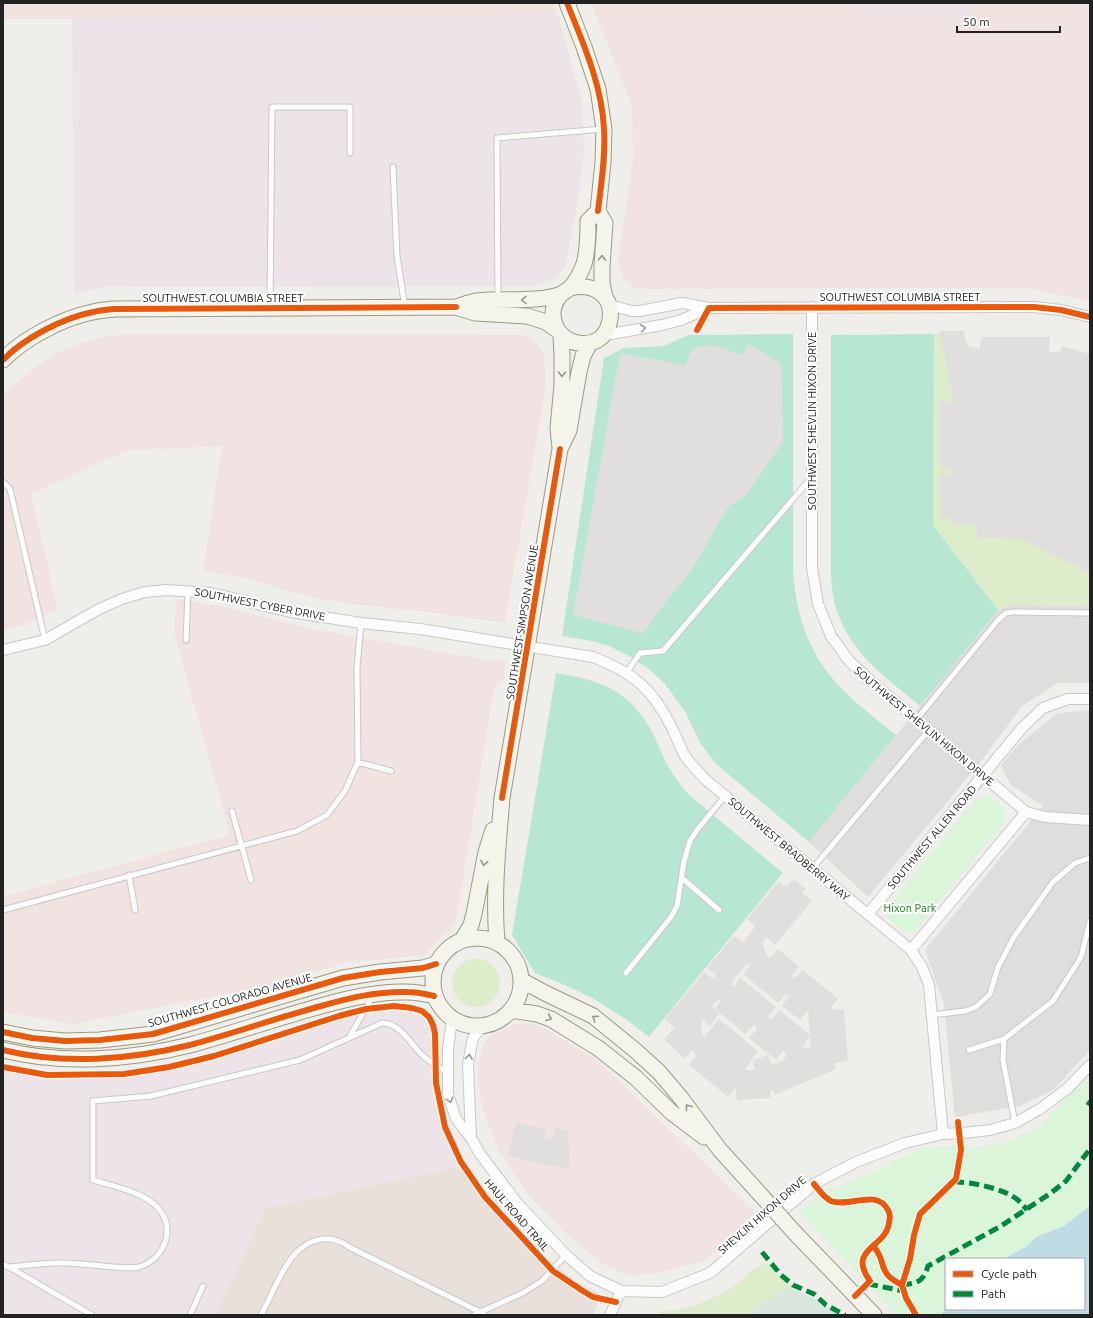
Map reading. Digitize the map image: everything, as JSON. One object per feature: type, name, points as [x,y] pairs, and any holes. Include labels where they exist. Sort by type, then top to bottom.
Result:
[{"type":"street","points":[[567,3],[598,89],[604,129],[603,162],[598,211],[605,222],[602,283],[611,315],[609,326],[605,335],[590,343],[579,344],[570,342],[559,332],[553,320],[553,310],[556,301],[578,277],[584,264],[587,251],[588,221],[598,211]]},
{"type":"street","points":[[566,291],[579,286],[589,287],[598,290],[607,301]]},
{"type":"street","name":"SOUTHWEST COLUMBIA STREET","points":[[456,308],[476,301],[536,299],[550,297],[566,291]]},
{"type":"street","name":"SOUTHWEST COLUMBIA STREET","points":[[607,301],[632,311],[640,311],[682,303],[709,308],[1034,307],[1060,310],[1090,317]]},
{"type":"street","name":"SOUTHWEST COLUMBIA STREET","points":[[3,360],[22,344],[53,326],[93,312],[114,309],[456,308],[475,313],[527,316],[546,322],[559,332]]},
{"type":"street","name":"SOUTHWEST COLUMBIA STREET","points":[[605,335],[662,325],[681,320],[709,308]]},
{"type":"street","name":"SOUTHWEST SHEVLIN HIXON DRIVE","points":[[812,308],[812,568],[818,604],[831,636],[850,662],[928,731],[1026,812],[1045,817],[1090,820]]},
{"type":"street","name":"SOUTHWEST SIMPSON AVENUE","points":[[497,942],[494,916],[497,853],[502,798],[560,449],[558,428],[562,385],[562,356],[559,332]]},
{"type":"street","name":"SOUTHWEST SIMPSON AVENUE","points":[[560,449],[569,430],[579,372],[583,356],[590,343]]},
{"type":"street","name":"SOUTHWEST CYBER DRIVE","points":[[3,650],[45,640],[99,609],[122,599],[145,592],[167,590],[211,592],[291,612],[361,623],[420,629],[528,647]]},
{"type":"street","name":"SOUTHWEST BRADBERRY WAY","points":[[528,647],[592,657],[613,665],[636,679],[659,703],[686,757],[706,780],[911,950],[922,967],[929,985],[943,1134]]},
{"type":"street","name":"SOUTHWEST ALLEN ROAD","points":[[868,914],[1022,728],[1043,708],[1068,699],[1090,699]]},
{"type":"street","name":"SOUTHWEST SIMPSON AVENUE","points":[[462,940],[471,925],[486,852],[502,798]]},
{"type":"street","points":[[911,950],[1026,812]]},
{"type":"street","points":[[480,938],[497,942],[509,952],[518,964],[521,980],[519,996],[511,1010],[503,1018],[493,1024],[482,1026],[467,1026],[452,1020],[442,1009],[434,996],[432,980],[436,964],[447,949],[462,940],[480,938]]},
{"type":"street","name":"SOUTHWEST COLORADO AVENUE","points":[[3,1032],[32,1038],[65,1041],[100,1040],[153,1034],[343,978],[380,972],[422,968],[436,964]]},
{"type":"street","points":[[521,980],[593,1016],[659,1072],[681,1098],[720,1150],[795,1233],[874,1315]]},
{"type":"street","points":[[3,1050],[75,1059],[135,1056],[189,1045],[339,1001],[375,994],[408,992],[434,996]]},
{"type":"street","points":[[511,1010],[537,1014],[551,1019],[598,1048],[636,1078],[671,1112],[720,1150]]},
{"type":"street","points":[[452,1020],[448,1048],[447,1072],[448,1094],[456,1119],[471,1138],[480,1154],[518,1204],[566,1255],[590,1276],[621,1291],[610,1315]]},
{"type":"street","points":[[471,1138],[468,1064],[473,1038],[482,1026]]},
{"type":"street","points":[[943,1134],[990,1130],[1015,1123],[1040,1109],[1068,1088],[1090,1065]]},
{"type":"street","name":"SHEVLIN HIXON DRIVE","points":[[621,1291],[662,1292],[710,1273],[814,1184],[856,1162],[898,1145],[943,1134]]},
{"type":"lane","points":[[270,308],[272,107],[350,107],[350,153]]},
{"type":"lane","points":[[498,300],[497,138],[604,129]]},
{"type":"lane","points":[[393,167],[397,256],[405,308]]},
{"type":"lane","points":[[626,672],[640,653],[663,651],[812,478]]},
{"type":"lane","points":[[3,482],[10,489],[45,640]]},
{"type":"lane","points":[[186,640],[188,590]]},
{"type":"lane","points":[[916,720],[998,620],[1006,613],[1090,612]]},
{"type":"lane","points":[[3,910],[129,875],[298,831],[327,814],[345,791],[358,762],[357,668],[361,623]]},
{"type":"lane","points":[[813,868],[928,731]]},
{"type":"lane","points":[[358,762],[391,771]]},
{"type":"lane","points":[[626,973],[672,917],[677,906],[690,841],[697,830],[725,796]]},
{"type":"lane","points":[[232,811],[251,880]]},
{"type":"lane","points":[[932,1015],[965,1011],[976,1007],[990,994],[998,967],[1014,937],[1052,882],[1075,863],[1090,858]]},
{"type":"lane","points":[[129,875],[135,910]]},
{"type":"lane","points":[[682,878],[719,910]]},
{"type":"lane","points":[[970,1050],[1004,1039],[1053,1002],[1081,957],[1090,922]]},
{"type":"lane","points":[[350,1037],[375,994]]},
{"type":"lane","points":[[5,1265],[62,1263],[126,1268],[138,1267],[149,1263],[158,1255],[164,1245],[167,1234],[166,1222],[161,1211],[154,1203],[143,1197],[93,1180],[93,1101],[151,1096],[300,1060],[382,1022],[393,1024],[421,1054],[435,1066],[447,1072]]},
{"type":"lane","points":[[1004,1039],[1003,1060],[1015,1123]]},
{"type":"lane","points":[[261,1315],[284,1270],[294,1255],[313,1240],[329,1238],[341,1241],[349,1247],[485,1315]]},
{"type":"lane","points":[[474,1315],[523,1293],[542,1281],[566,1255]]},
{"type":"lane","points":[[5,1265],[92,1315]]},
{"type":"lane","points":[[190,1315],[203,1286]]},
{"type":"shaded area","points":[[3,3],[553,3],[558,15],[3,19]]},
{"type":"shaded area","points":[[591,3],[861,3],[862,16],[969,17],[970,3],[1090,3],[1090,302],[1029,288],[634,288],[624,279],[618,262],[633,159],[632,106]]},
{"type":"shaded area","points":[[862,3],[970,3],[970,17],[861,16]]},
{"type":"shaded area","points":[[558,15],[582,102],[584,151],[580,187],[566,266],[559,276],[538,286],[103,287],[74,294],[72,19]]},
{"type":"shaded area","points":[[939,331],[964,331],[965,340],[970,347],[980,349],[981,337],[1050,337],[1049,352],[1059,353],[1062,346],[1090,354],[1090,573],[1021,539],[977,538],[976,524],[953,525],[953,519],[941,519],[939,473],[953,474],[953,469],[940,468],[939,401],[951,402],[953,399]]},
{"type":"shaded area","points":[[123,334],[522,335],[530,337],[541,349],[544,358],[546,384],[505,623],[430,612],[350,604],[305,596],[241,577],[203,571],[222,446],[128,450],[31,494],[58,610],[13,629],[3,630],[3,397],[11,387],[51,355],[93,339]]},
{"type":"shaded area","points":[[748,344],[781,363],[783,442],[747,494],[728,507],[690,573],[671,595],[643,633],[573,615],[620,353],[685,365],[690,353],[698,347],[713,345],[742,355]]},
{"type":"shaded area","points":[[177,599],[225,607],[307,628],[492,661],[501,659],[504,662],[503,679],[494,690],[456,921],[450,931],[439,939],[425,955],[346,963],[271,985],[73,1024],[3,1012],[3,896],[230,835],[174,632]]},
{"type":"shaded area","points":[[1008,605],[1090,606],[1090,683],[1057,683],[1022,706],[982,760],[868,897],[809,842],[998,610]]},
{"type":"shaded area","points":[[1090,710],[1090,1050],[1053,1090],[1020,1106],[955,1117],[944,1004],[925,950],[1043,806],[1011,785],[1001,767],[1002,764],[1019,744],[1058,713]]},
{"type":"shaded area","points":[[794,879],[806,889],[803,894],[812,901],[775,945],[765,938],[763,943],[764,949],[769,958],[778,949],[799,967],[792,975],[794,979],[803,970],[838,999],[831,1007],[831,1010],[844,1009],[848,1061],[834,1063],[836,1069],[775,1095],[771,1090],[770,1098],[737,1100],[736,1088],[728,1097],[689,1065],[696,1056],[693,1050],[685,1059],[664,1039],[674,1028],[665,1019],[704,972],[714,979],[716,975],[707,968],[734,936],[743,942],[755,927],[747,919],[779,881],[786,887]],"holes":[[[749,964],[750,966],[743,974],[778,1003],[786,994],[789,996],[782,1006],[800,1020],[808,1011],[810,1035],[779,1010],[772,1019],[770,1019],[768,1016],[776,1007],[740,978],[734,987],[732,986],[733,980],[746,965]],[[721,999],[715,1009],[745,1034],[754,1025],[757,1029],[749,1038],[776,1060],[784,1051],[786,1056],[783,1061],[772,1065],[768,1055],[753,1060],[755,1070],[745,1070],[758,1051],[719,1019],[704,1037],[701,1031],[702,1021],[704,1020],[710,1026],[719,1014],[712,1007],[715,1002]],[[810,1035],[811,1047],[805,1048],[803,1046]]]},
{"type":"shaded area","points":[[399,1010],[419,1014],[430,1028],[434,1088],[441,1121],[458,1167],[265,1208],[235,1274],[214,1315],[3,1315],[3,1070],[56,1080],[131,1077],[195,1065],[353,1016]]},
{"type":"shaded area","points":[[527,1023],[546,1029],[598,1061],[760,1217],[730,1243],[702,1262],[659,1273],[630,1276],[601,1263],[566,1234],[528,1194],[498,1150],[483,1110],[478,1086],[478,1066],[483,1045],[489,1036],[512,1025]]},
{"type":"shaded area","points":[[516,1122],[546,1129],[544,1139],[549,1140],[553,1138],[555,1128],[568,1131],[570,1156],[569,1168],[552,1166],[508,1156]]},
{"type":"shaded area","points":[[458,1167],[491,1196],[543,1255],[576,1281],[600,1294],[594,1315],[214,1315],[235,1274],[265,1208]]},
{"type":"shaded area","points":[[786,1289],[798,1291],[817,1300],[828,1309],[841,1315],[746,1315]]},
{"type":"green space","points":[[793,334],[793,572],[795,590],[802,622],[814,651],[832,678],[856,703],[896,735],[809,842],[716,764],[700,743],[686,713],[665,684],[648,668],[631,657],[609,646],[592,641],[562,636],[604,358],[624,348],[664,346],[688,335]]},
{"type":"green space","points":[[934,334],[940,334],[953,399],[951,402],[939,402],[940,468],[953,468],[953,474],[939,474],[953,519],[953,524],[977,524],[977,538],[1021,539],[1090,573],[1090,606],[1008,605],[998,610],[933,525]]},
{"type":"green space","points":[[934,334],[933,525],[998,610],[920,706],[880,672],[857,648],[847,634],[834,601],[831,576],[831,335]]},
{"type":"green space","points":[[556,673],[570,675],[597,683],[620,694],[640,713],[653,734],[669,768],[688,794],[783,873],[649,1037],[627,1020],[594,999],[535,973],[512,935]]},
{"type":"green space","name":"Hixon Park","points":[[988,795],[1005,809],[1006,820],[915,931],[904,932],[886,917],[886,908],[975,800]]},
{"type":"green space","points":[[476,959],[485,961],[493,966],[498,974],[500,983],[498,992],[493,1000],[485,1005],[476,1007],[467,1005],[459,1000],[454,992],[452,983],[454,974],[459,966],[467,961]]},
{"type":"green space","points":[[1090,1073],[1090,1206],[1064,1226],[1036,1237],[1026,1247],[1007,1258],[945,1258],[945,1309],[941,1315],[896,1315],[799,1211],[827,1189],[835,1189],[891,1164],[893,1160],[909,1155],[916,1149],[965,1145],[975,1148],[1003,1143],[1039,1128]]},
{"type":"green space","points":[[763,1264],[768,1264],[789,1285],[798,1291],[786,1289],[746,1315],[659,1315],[659,1312],[691,1307],[711,1299],[738,1283],[752,1270]]},
{"type":"water","points":[[1090,1206],[1090,1315],[941,1315],[945,1309],[1085,1310],[1085,1258],[1007,1258],[1026,1247],[1036,1237],[1064,1226]]},
{"type":"marked path","points":[[902,1285],[919,1281],[922,1279],[928,1266],[1001,1226],[1051,1193],[1066,1181],[1090,1149]]},
{"type":"marked path","points":[[956,1179],[958,1182],[981,1185],[1012,1196],[1027,1210]]},
{"type":"marked path","points":[[762,1252],[781,1275],[793,1285],[814,1294],[826,1305],[845,1315]]},
{"type":"marked path","points":[[868,1284],[904,1291]]},
{"type":"cycle path","points":[[567,3],[591,64],[600,96],[604,129],[604,149],[598,211]]},
{"type":"cycle path","points":[[3,360],[22,344],[57,324],[81,315],[104,310],[456,307]]},
{"type":"cycle path","points":[[697,330],[709,308],[1034,307],[1061,310],[1090,317]]},
{"type":"cycle path","points":[[502,798],[560,449]]},
{"type":"cycle path","points":[[3,1032],[32,1038],[65,1041],[100,1040],[153,1034],[343,978],[380,972],[423,968],[436,964]]},
{"type":"cycle path","points":[[3,1050],[49,1058],[73,1059],[96,1059],[144,1054],[190,1045],[342,1000],[396,992],[421,993],[434,996]]},
{"type":"cycle path","name":"HAUL ROAD TRAIL","points":[[3,1067],[47,1075],[124,1074],[169,1067],[214,1056],[339,1016],[366,1009],[394,1006],[422,1011],[429,1017],[433,1025],[435,1034],[436,1083],[445,1127],[461,1162],[485,1197],[553,1271],[593,1297],[616,1302]]},
{"type":"cycle path","points":[[902,1285],[910,1259],[914,1235],[920,1214],[956,1179],[961,1150],[958,1122]]},
{"type":"cycle path","points":[[814,1184],[828,1200],[838,1202],[869,1199],[877,1200],[883,1204],[889,1212],[890,1219],[887,1231],[865,1255],[863,1262],[864,1270],[870,1281],[855,1296]]},
{"type":"cycle path","points":[[873,1246],[879,1254],[883,1267],[888,1276],[902,1285],[906,1298],[916,1315]]}]
